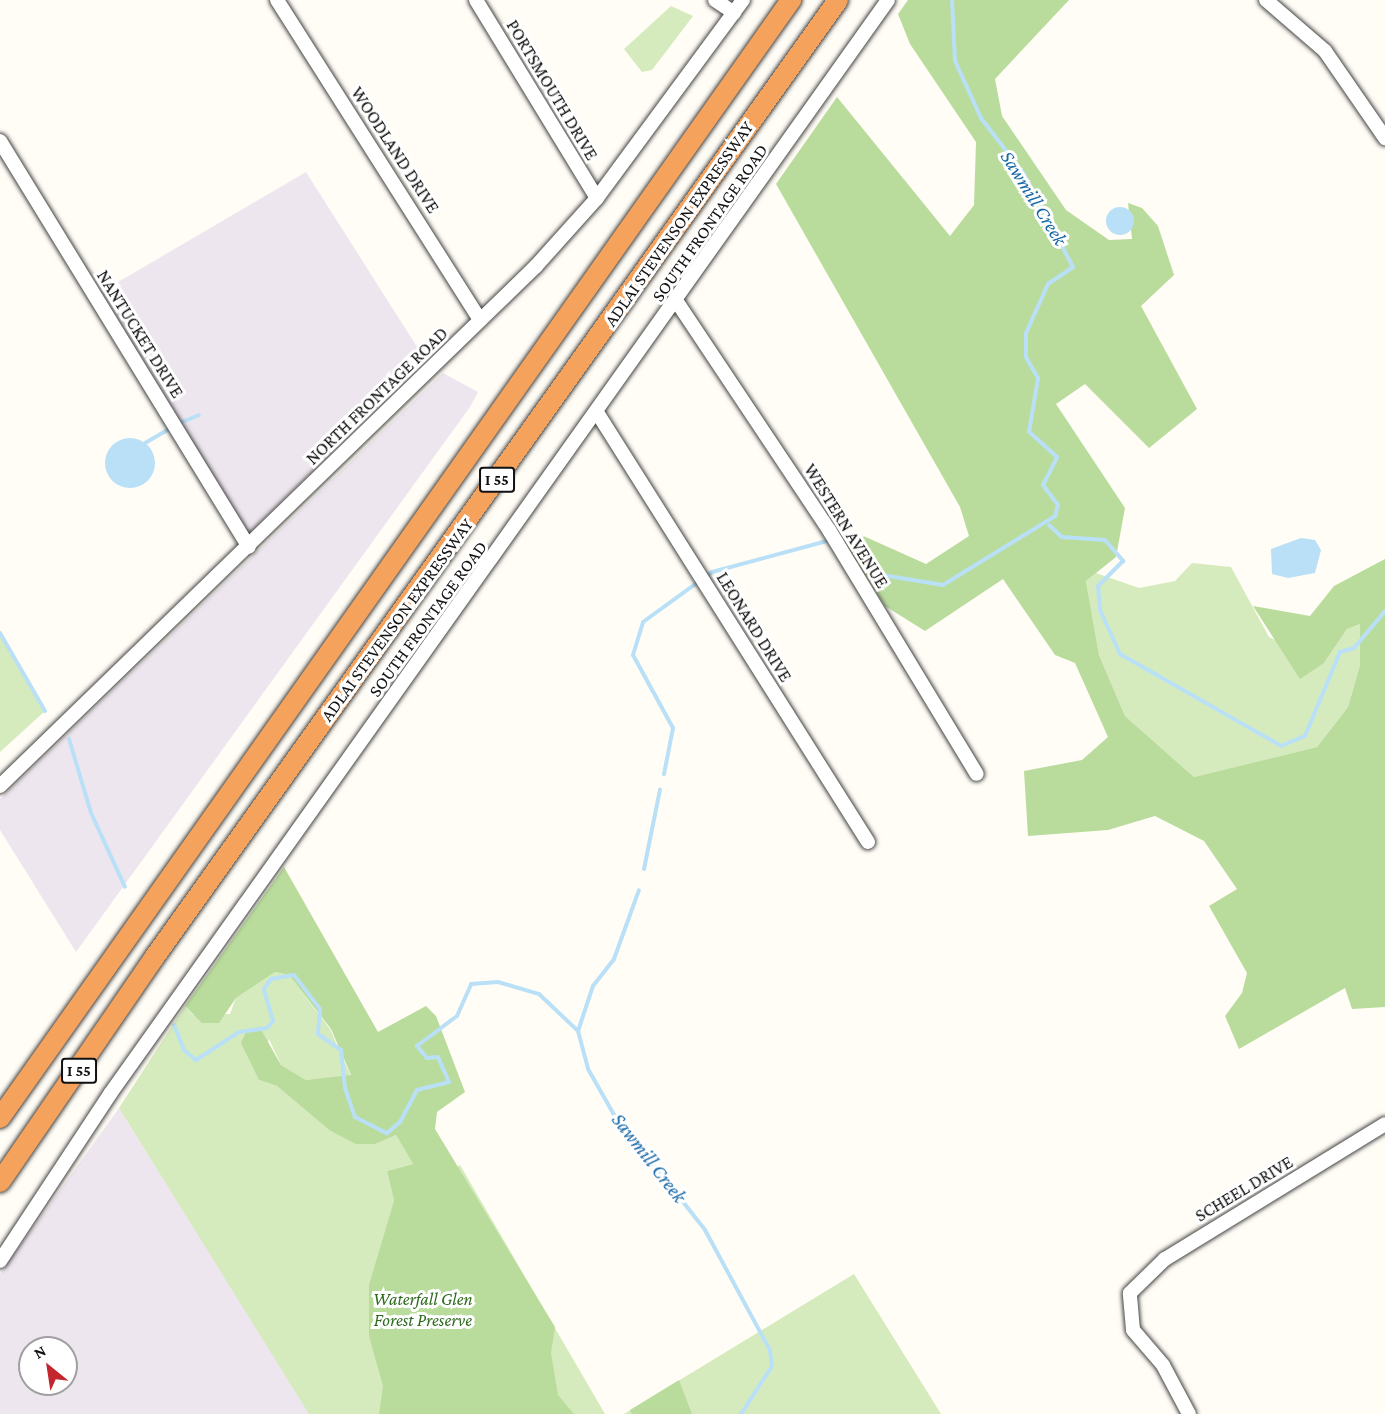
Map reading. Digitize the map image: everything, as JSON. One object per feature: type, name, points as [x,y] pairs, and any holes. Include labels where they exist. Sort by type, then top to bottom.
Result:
[{"type":"highway","name":"ADLAI STEVENSON EXPRESSWAY","points":[[0,1118],[791,0]]},
{"type":"highway","name":"ADLAI STEVENSON EXPRESSWAY","points":[[0,1182],[75,1078],[154,958],[838,0]]},
{"type":"highway","points":[[0,1104],[72,1016]]},
{"type":"highway","points":[[0,1198],[75,1078]]},
{"type":"street","name":"WOODLAND DRIVE","points":[[278,0],[480,320]]},
{"type":"street","name":"PORTSMOUTH DRIVE","points":[[476,0],[597,198]]},
{"type":"street","points":[[716,0],[734,13]]},
{"type":"street","name":"NORTH FRONTAGE ROAD","points":[[0,786],[480,320],[597,198],[743,0]]},
{"type":"street","name":"SOUTH FRONTAGE ROAD","points":[[0,1261],[110,1094],[598,414],[888,0]]},
{"type":"street","points":[[1266,0],[1325,51],[1385,138]]},
{"type":"street","name":"NANTUCKET DRIVE","points":[[0,141],[249,546]]},
{"type":"street","name":"WESTERN AVENUE","points":[[677,302],[829,531],[977,774]]},
{"type":"street","name":"LEONARD DRIVE","points":[[598,414],[612,429],[708,589],[868,842]]},
{"type":"street","name":"SCHEEL DRIVE","points":[[1189,1414],[1163,1365],[1133,1330],[1130,1293],[1165,1259],[1385,1124]]},
{"type":"shaded area","points":[[306,172],[426,361],[248,534],[101,292]]},
{"type":"shaded area","points":[[443,373],[478,392],[470,407],[76,952],[0,830],[0,799]]},
{"type":"shaded area","points":[[119,1108],[310,1414],[0,1414],[0,1274]]},
{"type":"green space","points":[[908,0],[1069,0],[995,79],[1002,116],[1066,210],[1109,240],[1132,239],[1128,203],[1142,208],[1158,226],[1174,275],[1141,306],[1197,409],[1149,448],[1085,384],[1056,404],[1125,508],[1116,557],[1086,581],[1099,655],[1125,716],[1194,777],[1317,747],[1348,707],[1360,665],[1360,624],[1347,629],[1324,663],[1300,679],[1253,606],[1310,616],[1334,586],[1385,559],[1385,1007],[1352,1009],[1345,988],[1239,1049],[1225,1016],[1242,993],[1247,973],[1209,906],[1237,889],[1204,841],[1155,816],[1108,830],[1028,836],[1024,771],[1082,760],[1108,737],[1075,663],[1055,655],[1003,579],[925,631],[885,606],[846,545],[859,534],[926,564],[969,536],[960,507],[776,184],[837,97],[950,236],[974,205],[976,142],[910,44],[898,14]]},
{"type":"green space","points":[[671,6],[693,16],[652,70],[642,72],[624,49]]},
{"type":"green space","points":[[1192,563],[1231,567],[1269,637],[1324,663],[1347,629],[1360,624],[1360,665],[1348,707],[1317,747],[1194,777],[1125,716],[1099,655],[1086,581],[1096,573],[1139,588],[1175,581]]},
{"type":"green space","points":[[0,633],[45,711],[0,752]]},
{"type":"green space","name":"Waterfall Glen Forest Preserve","points":[[284,867],[378,1032],[426,1006],[436,1016],[465,1092],[437,1112],[435,1129],[555,1327],[551,1353],[558,1395],[574,1414],[379,1414],[383,1386],[369,1336],[369,1285],[394,1201],[387,1171],[413,1164],[396,1135],[375,1144],[356,1144],[329,1130],[277,1086],[259,1080],[241,1043],[246,1032],[260,1028],[281,1065],[306,1080],[351,1075],[331,1029],[289,975],[275,972],[236,998],[219,1023],[202,1023],[185,1006]]},
{"type":"green space","name":"Waterfall Glen Forest Preserve","points":[[275,972],[289,975],[330,1029],[351,1076],[306,1080],[281,1065],[269,1039],[259,1080],[277,1086],[329,1130],[375,1144],[396,1135],[413,1164],[387,1171],[394,1201],[460,1165],[605,1414],[309,1414],[119,1108],[185,1006],[193,1015],[230,1014],[236,998]]},
{"type":"green space","points":[[854,1274],[941,1414],[624,1414]]},
{"type":"green space","points":[[679,1380],[692,1414],[632,1414],[630,1410]]},
{"type":"water","points":[[1120,207],[1130,211],[1134,221],[1130,231],[1120,235],[1110,231],[1106,221],[1110,211]]},
{"type":"water","points":[[125,438],[135,438],[148,445],[155,458],[155,468],[148,481],[135,488],[125,488],[116,484],[109,477],[105,468],[105,458],[109,449],[116,442]]},
{"type":"water","points":[[1301,538],[1315,540],[1321,550],[1315,573],[1288,578],[1272,574],[1271,549]]},
{"type":"waterway","name":"Sawmill Creek","points":[[838,539],[852,544],[870,573],[943,585],[1055,516],[1058,505],[1043,485],[1057,457],[1029,432],[1038,378],[1026,357],[1026,333],[1048,284],[1073,267],[1024,174],[981,118],[955,61],[952,0]]},
{"type":"waterway","points":[[182,422],[199,415]]},
{"type":"waterway","points":[[145,443],[169,429]]},
{"type":"waterway","points":[[1049,525],[1062,537],[1105,540],[1123,561],[1098,586],[1100,610],[1120,654],[1281,746],[1305,736],[1340,652],[1354,648],[1385,611]]},
{"type":"waterway","name":"Sawmill Creek","points":[[664,774],[673,728],[633,655],[643,622],[712,572],[831,540]]},
{"type":"waterway","points":[[0,633],[45,711]]},
{"type":"waterway","points":[[69,739],[91,813],[125,887]]},
{"type":"waterway","name":"Sawmill Creek","points":[[644,869],[660,790]]},
{"type":"waterway","name":"Sawmill Creek","points":[[578,1031],[593,986],[614,959],[639,890]]},
{"type":"waterway","points":[[174,1025],[184,1050],[196,1060],[239,1032],[267,1028],[273,1021],[264,989],[271,979],[294,975],[320,1009],[318,1034],[341,1050],[345,1088],[355,1117],[387,1133],[400,1122],[417,1090],[449,1082],[438,1057],[427,1058],[417,1046],[457,1016],[471,984],[498,982],[539,994],[578,1031],[588,1069],[613,1113],[705,1230],[770,1350],[772,1366],[741,1414]]}]
